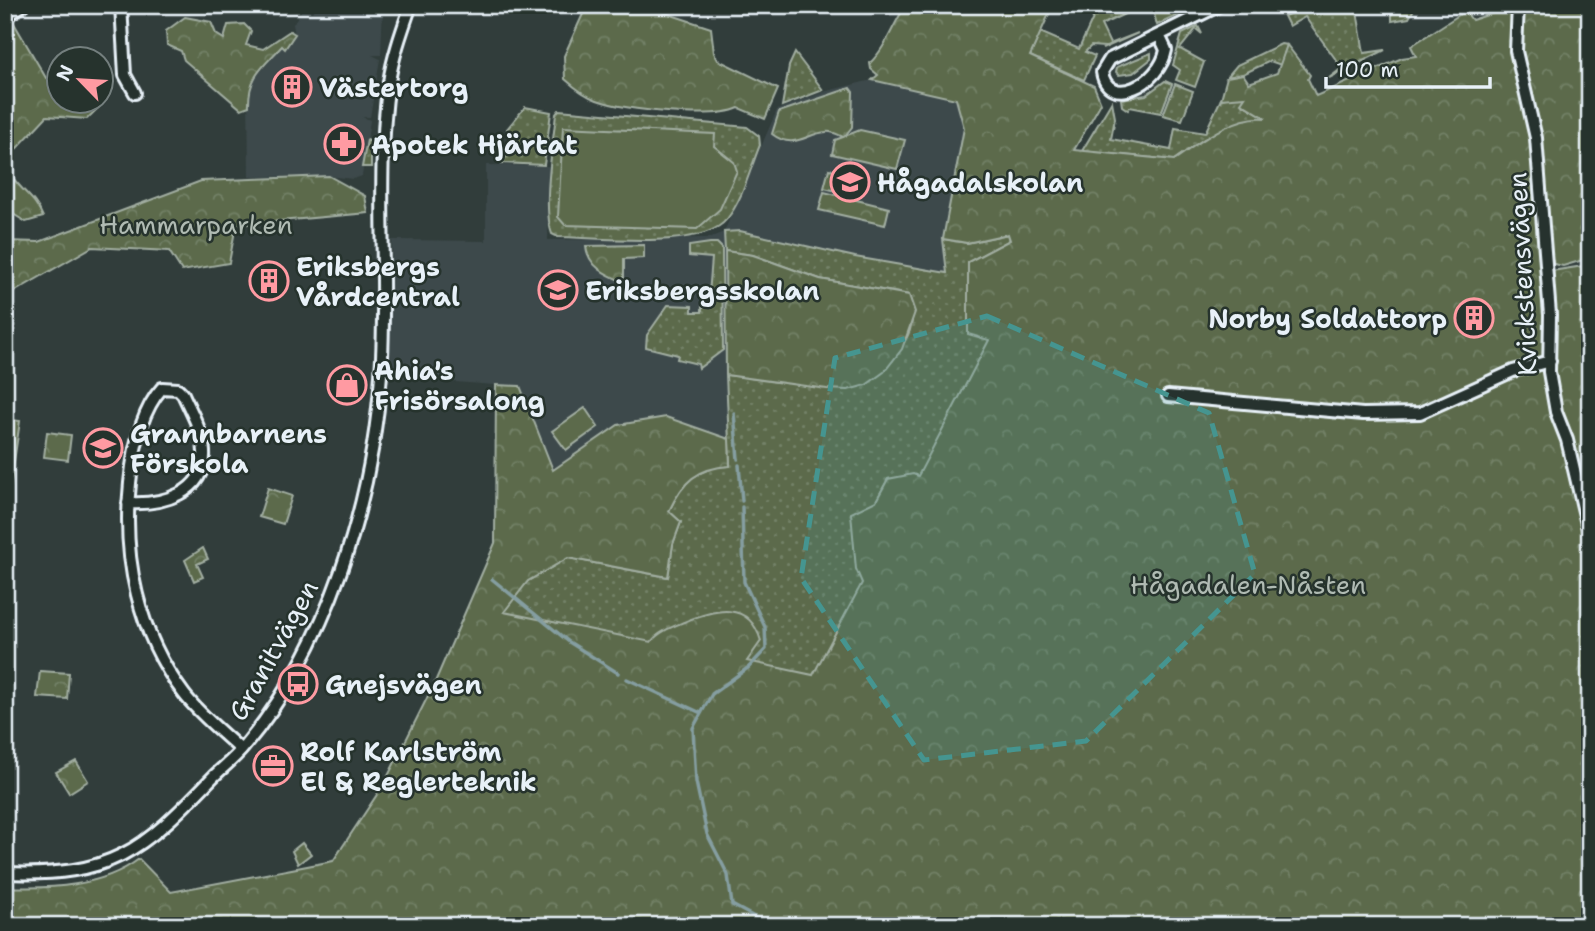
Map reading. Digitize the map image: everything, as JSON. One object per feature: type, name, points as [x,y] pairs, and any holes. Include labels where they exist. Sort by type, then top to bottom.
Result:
[{"type":"street","points":[[5,18],[23,5]]},
{"type":"street","points":[[121,5],[125,75],[135,93]]},
{"type":"street","name":"Granitvägen","points":[[5,873],[88,868],[111,862],[132,852],[180,812],[241,750],[273,707],[322,617],[350,546],[363,499],[381,375],[386,109],[395,52],[411,5]]},
{"type":"street","points":[[1160,37],[1167,50],[1165,58],[1160,70],[1149,80],[1125,90],[1111,87],[1104,80],[1103,67],[1110,59],[1160,37],[1220,5]]},
{"type":"street","name":"Kvickstensvägen","points":[[1518,5],[1516,51],[1536,138],[1550,315],[1550,361],[1556,412],[1567,440],[1590,537]]},
{"type":"street","points":[[1168,396],[1377,415],[1420,413],[1513,371],[1550,361]]},
{"type":"street","points":[[128,503],[150,505],[169,500],[183,493],[198,475],[204,452],[202,440],[183,394],[178,389],[162,388],[140,431],[128,503],[130,566],[137,599],[157,651],[186,696],[241,750]]},
{"type":"highlighted area","points":[[987,316],[1209,413],[1255,574],[1086,741],[924,760],[801,578],[835,358]]},
{"type":"shaded area","points":[[320,5],[383,5],[381,55],[372,55],[380,59],[370,117],[362,117],[370,120],[362,176],[353,179],[329,176],[249,177],[248,87],[282,46],[292,41],[295,34],[293,24],[302,10],[312,12]]},
{"type":"shaded area","name":"Hågadalskolan","points":[[872,80],[956,99],[964,128],[943,239],[948,273],[855,257],[755,234],[724,232],[777,110],[827,91]]},
{"type":"shaded area","name":"Eriksbergsskolan","points":[[486,165],[549,166],[548,240],[709,238],[724,232],[724,328],[729,439],[666,417],[618,425],[553,470],[520,387],[390,377],[392,240],[486,241]]},
{"type":"green space","points":[[587,5],[647,7],[711,28],[714,53],[718,60],[778,89],[765,119],[739,108],[727,112],[690,113],[610,104],[576,89],[565,79],[564,56]]},
{"type":"green space","name":"Hågadalen-Nåsten","points":[[906,5],[1053,5],[1030,56],[1094,86],[1101,103],[1074,150],[1174,160],[1229,125],[1242,120],[1266,118],[1241,103],[1245,97],[1221,99],[1227,77],[1243,74],[1249,83],[1277,73],[1287,45],[1310,75],[1308,79],[1316,96],[1402,58],[1416,56],[1411,46],[1465,11],[1472,20],[1518,5],[1590,5],[1590,258],[1563,266],[1550,263],[1551,271],[1590,265],[1590,926],[5,926],[5,887],[57,886],[92,881],[139,859],[171,892],[333,861],[384,784],[435,682],[495,543],[496,385],[520,386],[553,470],[618,425],[666,417],[729,439],[730,466],[718,467],[692,478],[674,501],[669,511],[681,522],[673,544],[668,577],[568,558],[528,581],[504,612],[651,642],[666,630],[696,617],[730,611],[748,619],[756,628],[761,641],[747,661],[813,675],[862,583],[856,569],[851,513],[876,501],[888,479],[913,474],[918,476],[989,340],[968,334],[968,262],[1010,240],[1008,234],[967,243],[943,239],[964,128],[956,99],[872,80],[878,75],[871,69],[870,63],[881,50]]},
{"type":"green space","points":[[1099,5],[1120,5],[1129,12],[1101,25],[1110,44],[1138,33],[1102,49],[1105,47],[1091,46],[1085,52],[1095,56],[1084,80],[1030,56],[1040,32],[1079,49]]},
{"type":"green space","points":[[1311,5],[1356,5],[1364,53],[1385,50],[1329,78],[1342,68],[1305,17],[1289,26],[1284,16]]},
{"type":"green space","points":[[1392,5],[1415,7],[1409,18],[1392,21]]},
{"type":"green space","points":[[1178,7],[1183,13],[1157,25],[1154,14],[1165,8],[1176,12]]},
{"type":"green space","points":[[185,17],[211,22],[216,34],[224,39],[228,25],[244,24],[251,31],[246,45],[263,49],[290,31],[295,34],[285,49],[282,46],[263,66],[251,87],[249,106],[241,109],[184,60],[181,51],[167,45],[166,31]]},
{"type":"green space","points":[[11,18],[46,78],[47,116],[5,161],[5,20]]},
{"type":"green space","points":[[1198,26],[1202,34],[1196,29],[1180,49],[1204,62],[1195,87],[1176,80],[1180,70],[1173,65],[1182,34]]},
{"type":"green space","points":[[1281,44],[1287,45],[1281,65],[1270,61],[1243,74],[1227,77],[1237,65]]},
{"type":"green space","points":[[795,53],[823,90],[782,106],[789,66]]},
{"type":"green space","points":[[1151,53],[1151,59],[1133,73],[1119,75],[1116,72],[1117,67]]},
{"type":"green space","points":[[1165,81],[1172,84],[1161,113],[1130,107],[1128,110],[1122,106],[1121,99],[1146,95]]},
{"type":"green space","points":[[1175,84],[1193,91],[1182,120],[1163,115]]},
{"type":"green space","points":[[850,88],[853,92],[852,127],[845,136],[860,130],[905,140],[897,169],[832,154],[835,140],[843,137],[833,133],[819,133],[794,141],[780,139],[772,134],[779,112]]},
{"type":"green space","points":[[1246,97],[1242,104],[1266,118],[1204,139],[1174,160],[1082,151],[1112,101],[1115,118],[1111,139],[1171,150],[1175,128],[1205,133],[1221,99]]},
{"type":"green space","points":[[525,107],[551,112],[544,165],[502,163],[514,143],[507,129]]},
{"type":"green space","points":[[559,110],[747,127],[759,136],[760,145],[738,202],[727,219],[714,229],[673,239],[558,237],[552,234],[549,222],[548,192],[556,114]]},
{"type":"green space","points":[[47,116],[90,116],[87,119]]},
{"type":"green space","points":[[563,127],[715,134],[714,146],[734,162],[737,171],[720,209],[697,229],[565,225],[558,217]]},
{"type":"green space","points":[[367,140],[371,142],[371,167],[362,167]]},
{"type":"green space","points":[[5,165],[43,217],[26,222],[5,209]]},
{"type":"green space","points":[[829,169],[854,175],[850,194],[824,188]]},
{"type":"green space","name":"Hammarparken","points":[[329,176],[365,196],[368,213],[236,225],[229,263],[182,271],[169,251],[92,247],[5,297],[5,241],[39,242],[201,181]]},
{"type":"green space","points":[[824,192],[889,208],[885,225],[819,210]]},
{"type":"green space","points":[[740,231],[855,257],[947,273],[943,239],[967,243],[1008,234],[1010,240],[968,262],[998,342],[1015,468],[888,479],[876,501],[863,585],[858,926],[489,630],[528,581],[568,558],[668,577],[673,544],[681,522],[669,511],[674,501],[692,478],[709,469],[730,465],[726,375],[848,390],[886,362],[906,340],[911,327],[912,312],[909,295],[820,279],[753,255],[725,251],[724,232]]},
{"type":"green space","points":[[717,243],[722,248],[723,350],[699,368],[698,364],[677,359],[678,355],[646,347],[647,335],[668,305],[692,306],[692,312],[702,312],[702,307],[708,307],[712,258],[689,256],[689,246]]},
{"type":"green space","points":[[644,245],[644,258],[624,259],[624,282],[594,265],[586,246]]},
{"type":"green space","points":[[725,251],[753,255],[820,279],[909,295],[915,312],[902,349],[884,372],[866,385],[848,390],[726,375]]},
{"type":"green space","points":[[585,408],[598,427],[566,450],[552,431]]},
{"type":"green space","points":[[5,419],[20,421],[9,495],[5,494]]},
{"type":"green space","points":[[47,432],[71,435],[68,460],[44,457]]},
{"type":"green space","points":[[268,488],[292,496],[283,524],[259,517]]},
{"type":"green space","points":[[203,548],[208,559],[197,564],[203,577],[194,581],[185,560]]},
{"type":"green space","points":[[40,671],[69,673],[67,699],[37,697]]},
{"type":"green space","points":[[76,761],[88,781],[69,793],[56,772]]},
{"type":"green space","points":[[302,843],[311,854],[298,864],[292,851]]},
{"type":"waterway","points":[[734,413],[738,459]]},
{"type":"waterway","points":[[739,465],[742,501]]},
{"type":"waterway","points":[[742,507],[744,582],[765,627],[766,649],[749,667],[712,694],[693,728],[696,782],[707,834],[728,875],[732,905],[771,926]]},
{"type":"waterway","points":[[492,579],[569,642],[618,673]]},
{"type":"waterway","points":[[627,679],[701,713]]},
{"type":"place","name":"Västertorg","points":[[292,87]]},
{"type":"place","name":"Apotek Hjärtat","points":[[344,144]]},
{"type":"place","name":"Hågadalskolan","points":[[850,182]]},
{"type":"place","name":"Eriksbergs Vårdcentral","points":[[269,281]]},
{"type":"place","name":"Eriksbergsskolan","points":[[558,290]]},
{"type":"place","name":"Norby Soldattorp","points":[[1474,318]]},
{"type":"place","name":"Ahia's Frisörsalong","points":[[347,385]]},
{"type":"place","name":"Grannbarnens Förskola","points":[[103,448]]},
{"type":"place","name":"Gnejsvägen","points":[[298,684]]},
{"type":"place","name":"Rolf Karlström El & Reglerteknik","points":[[273,766]]}]
